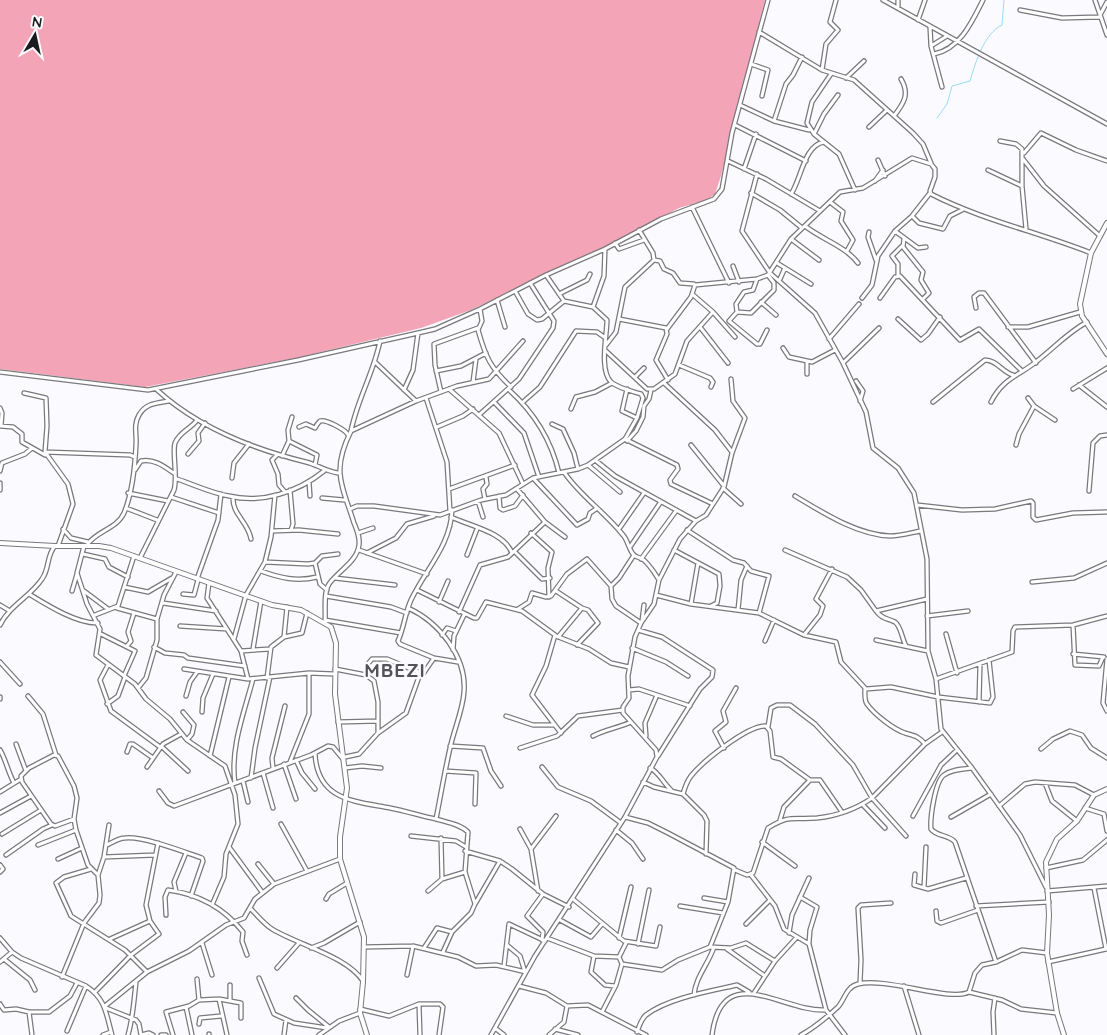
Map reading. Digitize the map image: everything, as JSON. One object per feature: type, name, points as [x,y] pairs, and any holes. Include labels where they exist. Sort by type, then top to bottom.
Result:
[{"type":"street","points":[[0,372],[138,390],[156,389],[435,329],[480,309],[546,275],[605,249],[639,230],[714,199],[719,195],[735,124],[768,0]]},
{"type":"street","points":[[822,70],[826,44],[838,30],[830,22],[836,0]]},
{"type":"street","points":[[883,0],[1107,124]]},
{"type":"street","points":[[898,0],[898,8]]},
{"type":"street","points":[[918,20],[925,0]]},
{"type":"street","points":[[934,54],[949,50],[958,41],[983,0]]},
{"type":"street","points":[[1095,0],[1107,35]]},
{"type":"street","points":[[1100,16],[1107,2]]},
{"type":"street","points":[[1020,10],[1062,18],[1100,16]]},
{"type":"street","points":[[930,26],[931,46],[942,86]]},
{"type":"street","points":[[759,32],[822,70],[854,80],[919,139],[936,172],[930,193],[912,216],[895,231],[876,260],[872,285],[862,298]]},
{"type":"street","points":[[931,46],[948,36]]},
{"type":"street","points":[[774,121],[786,84],[794,75],[802,57]]},
{"type":"street","points":[[846,78],[864,61]]},
{"type":"street","points":[[751,64],[768,70],[762,96]]},
{"type":"street","points":[[831,74],[809,108],[807,123],[814,134],[843,158],[855,190]]},
{"type":"street","points":[[894,116],[902,106],[906,96],[906,86],[901,79]]},
{"type":"street","points":[[814,134],[824,114],[838,95]]},
{"type":"street","points":[[740,105],[774,121],[810,130]]},
{"type":"street","points":[[869,127],[887,110]]},
{"type":"street","points":[[735,124],[806,161]]},
{"type":"street","points":[[744,169],[756,134]]},
{"type":"street","points":[[1026,229],[1022,186],[1023,159],[1024,153],[1038,134],[1044,134],[1076,150],[1107,161]]},
{"type":"street","points":[[1000,141],[1016,144],[1024,153]]},
{"type":"street","points":[[791,194],[797,186],[814,146],[824,142]]},
{"type":"street","points":[[606,345],[614,336],[625,287],[654,260],[660,260],[664,269],[673,273],[680,283],[729,283],[757,279],[769,274],[790,239],[842,191],[855,190],[875,181],[912,158],[931,164]]},
{"type":"street","points":[[1023,159],[1044,186],[1100,236]]},
{"type":"street","points":[[878,160],[885,176]]},
{"type":"street","points":[[727,161],[757,174],[820,211]]},
{"type":"street","points":[[875,181],[883,170]]},
{"type":"street","points":[[988,170],[1022,186]]},
{"type":"street","points":[[757,174],[742,231],[774,283],[774,290],[751,313],[737,312],[731,317],[730,322],[757,344],[760,344],[767,330]]},
{"type":"street","points":[[752,193],[826,241],[847,251],[858,264]]},
{"type":"street","points":[[930,193],[962,210],[1026,229],[1091,253]]},
{"type":"street","points":[[830,202],[843,212],[841,221],[853,239],[847,251]]},
{"type":"street","points":[[692,207],[729,283]]},
{"type":"street","points":[[912,216],[919,222],[943,229],[950,216],[962,210]]},
{"type":"street","points":[[1107,223],[1091,253],[1082,291],[1080,312],[1107,354]]},
{"type":"street","points":[[639,230],[653,253],[654,260]]},
{"type":"street","points":[[895,231],[918,248],[926,247]]},
{"type":"street","points":[[869,232],[868,238],[876,260]]},
{"type":"street","points":[[790,239],[819,260]]},
{"type":"street","points":[[880,298],[898,276],[898,264],[892,256],[903,246],[904,239]]},
{"type":"street","points":[[615,243],[620,249],[644,240]]},
{"type":"street","points":[[903,246],[924,272],[921,280],[929,293],[923,299]]},
{"type":"street","points":[[593,308],[604,276],[605,249]]},
{"type":"street","points":[[776,263],[811,284]]},
{"type":"street","points":[[734,266],[739,282]]},
{"type":"street","points":[[778,281],[785,268]]},
{"type":"street","points":[[559,294],[587,280],[590,274]]},
{"type":"street","points":[[769,274],[810,307],[843,364],[866,412],[873,448],[898,468],[914,493],[926,559],[928,652],[936,679],[942,732],[991,794],[1031,854],[1046,889]]},
{"type":"street","points":[[546,275],[564,301],[593,308],[608,320],[605,338],[606,371],[612,383],[640,394],[643,398],[638,418],[626,440]]},
{"type":"street","points":[[898,276],[923,299],[961,341],[979,328],[1021,370]]},
{"type":"street","points":[[737,312],[738,302],[744,292],[753,290],[757,279]]},
{"type":"street","points":[[480,414],[510,388],[553,328],[554,321],[530,283]]},
{"type":"street","points":[[695,284],[692,294],[667,329],[656,360],[666,381],[715,430],[732,453]]},
{"type":"street","points":[[515,291],[531,317],[542,319],[564,301]]},
{"type":"street","points":[[976,308],[974,297],[979,293],[984,293],[1036,362]]},
{"type":"street","points":[[692,294],[713,312],[735,337]]},
{"type":"street","points":[[497,300],[505,327]]},
{"type":"street","points":[[761,302],[776,315]]},
{"type":"street","points":[[829,339],[859,304]]},
{"type":"street","points":[[441,392],[436,371],[434,344],[478,328],[482,321],[480,309]]},
{"type":"street","points":[[367,553],[396,538],[407,524],[499,496],[517,489],[533,478],[578,469],[588,465],[626,440],[643,417],[644,406],[649,399],[651,390],[675,374],[687,341],[713,312]]},
{"type":"street","points":[[1008,327],[1028,327],[1080,312]]},
{"type":"street","points":[[898,319],[921,340],[940,317]]},
{"type":"street","points":[[619,318],[662,326],[667,329]]},
{"type":"street","points":[[990,402],[1013,375],[1036,362],[1068,333],[1086,322]]},
{"type":"street","points":[[700,327],[728,363]]},
{"type":"street","points":[[478,328],[486,353],[495,372],[538,421],[559,473]]},
{"type":"street","points":[[843,364],[879,328]]},
{"type":"street","points":[[523,402],[540,387],[576,331],[597,332],[605,338]]},
{"type":"street","points":[[404,390],[413,370],[418,333]]},
{"type":"street","points":[[367,1035],[360,1011],[365,947],[360,922],[340,859],[340,837],[347,800],[345,759],[338,722],[334,672],[335,633],[325,621],[327,590],[334,578],[358,550],[358,533],[350,510],[344,500],[338,473],[356,410],[375,362],[380,341]]},
{"type":"street","points":[[351,431],[416,401],[473,382],[488,379],[523,341]]},
{"type":"street","points":[[783,348],[789,357],[807,361],[814,361],[835,350]]},
{"type":"street","points":[[605,350],[651,390]]},
{"type":"street","points":[[436,371],[461,366],[486,353]]},
{"type":"street","points":[[473,382],[476,359]]},
{"type":"street","points":[[934,402],[985,360],[994,362],[1005,372],[1013,375]]},
{"type":"street","points":[[807,361],[808,374]]},
{"type":"street","points":[[375,362],[416,401]]},
{"type":"street","points":[[679,365],[710,378],[713,382],[711,387]]},
{"type":"street","points":[[635,377],[644,368]]},
{"type":"street","points":[[1073,389],[1107,368]]},
{"type":"street","points":[[520,748],[561,733],[578,716],[622,710],[628,701],[629,667],[632,648],[642,622],[654,604],[659,580],[674,550],[687,530],[706,515],[724,487],[732,453],[745,418],[733,401],[731,379]]},
{"type":"street","points":[[856,381],[863,391],[860,401]]},
{"type":"street","points":[[571,409],[576,397],[595,392],[612,383]]},
{"type":"street","points":[[1080,385],[1107,408]]},
{"type":"street","points":[[156,389],[169,401],[197,420],[277,455],[315,465],[324,471],[338,473]]},
{"type":"street","points":[[627,389],[622,411],[638,418]]},
{"type":"street","points":[[449,390],[480,414],[499,433],[523,484]]},
{"type":"street","points":[[0,625],[10,611],[29,594],[44,575],[49,554],[56,546],[73,504],[73,498],[64,478],[45,454],[46,398],[24,393]]},
{"type":"street","points":[[426,398],[447,462],[451,517],[438,559],[416,590],[398,640],[400,644],[434,658],[458,662]]},
{"type":"street","points":[[1028,398],[1034,406],[1055,420]]},
{"type":"street","points":[[72,591],[86,544],[100,532],[119,521],[126,508],[128,493],[135,470],[135,428],[139,414],[150,404],[169,401]]},
{"type":"street","points":[[494,402],[524,433],[538,477]]},
{"type":"street","points":[[1016,445],[1019,434],[1034,406]]},
{"type":"street","points":[[0,408],[2,413],[0,426],[17,430],[22,434],[22,442],[45,454],[130,455],[136,457]]},
{"type":"street","points":[[437,427],[463,416],[473,409]]},
{"type":"street","points":[[282,456],[289,441],[288,430],[292,417]]},
{"type":"street","points":[[140,558],[157,520],[171,497],[177,479],[175,444],[183,431],[192,426],[197,420]]},
{"type":"street","points":[[299,426],[306,424],[314,428],[324,421],[344,429],[349,436]]},
{"type":"street","points":[[188,454],[198,441],[198,433],[205,423]]},
{"type":"street","points":[[552,424],[563,429],[578,469]]},
{"type":"street","points":[[1090,491],[1093,443],[1100,436],[1107,435]]},
{"type":"street","points":[[626,440],[677,465],[678,468],[670,480],[671,484],[713,504]]},
{"type":"street","points":[[289,441],[317,455],[315,465]]},
{"type":"street","points":[[232,478],[234,463],[249,444]]},
{"type":"street","points":[[691,445],[724,487],[741,504]]},
{"type":"street","points":[[0,471],[2,463],[25,454],[32,448]]},
{"type":"street","points":[[277,455],[272,460],[278,474],[279,486],[285,492]]},
{"type":"street","points":[[135,470],[141,461],[145,460],[160,464],[176,475]]},
{"type":"street","points":[[595,460],[660,503],[696,521]]},
{"type":"street","points":[[449,489],[515,465]]},
{"type":"street","points":[[588,465],[620,492]]},
{"type":"street","points":[[177,479],[221,494],[250,498],[285,492],[309,482],[324,471]]},
{"type":"street","points":[[564,472],[574,486],[581,490],[596,509],[619,529],[634,555],[642,558],[659,580]]},
{"type":"street","points":[[485,499],[483,489],[487,484],[486,477]]},
{"type":"street","points":[[533,478],[577,525],[588,519],[596,509]]},
{"type":"street","points":[[309,482],[310,496]]},
{"type":"street","points":[[0,484],[0,490]]},
{"type":"street","points":[[517,489],[545,522],[565,538]]},
{"type":"street","points":[[290,490],[293,524],[291,530]]},
{"type":"street","points":[[128,493],[168,501]]},
{"type":"street","points":[[619,529],[644,493]]},
{"type":"street","points":[[183,594],[194,595],[219,513],[221,494]]},
{"type":"street","points":[[234,638],[246,595],[265,562],[272,531],[275,495]]},
{"type":"street","points":[[499,496],[500,508],[503,510],[516,505],[523,496]]},
{"type":"street","points":[[795,496],[838,520],[873,533],[889,536],[920,531]]},
{"type":"street","points":[[171,497],[219,513]]},
{"type":"street","points":[[233,497],[233,509],[246,525],[251,539]]},
{"type":"street","points":[[322,498],[344,500]]},
{"type":"street","points":[[478,501],[483,516]]},
{"type":"street","points":[[917,505],[962,510],[995,509],[1031,501],[1033,502],[1033,516],[1036,520],[1073,513],[1107,512]]},
{"type":"street","points":[[630,547],[660,503]]},
{"type":"street","points":[[350,510],[357,506],[374,506],[436,516]]},
{"type":"street","points":[[126,508],[157,520]]},
{"type":"street","points":[[642,558],[676,511]]},
{"type":"street","points":[[451,517],[497,536],[542,579],[550,578]]},
{"type":"street","points":[[459,612],[480,565],[502,560],[545,522]]},
{"type":"street","points":[[358,533],[373,528]]},
{"type":"street","points":[[467,556],[477,528]]},
{"type":"street","points":[[63,529],[71,538],[86,544]]},
{"type":"street","points":[[272,531],[291,530],[338,534]]},
{"type":"street","points":[[687,530],[747,566],[751,571],[770,577],[759,613]]},
{"type":"street","points":[[531,533],[552,552],[548,568],[550,578],[549,597]]},
{"type":"street","points":[[0,542],[56,546],[86,544],[104,546],[261,601],[308,612],[325,621],[402,633]]},
{"type":"street","points":[[358,550],[427,574]]},
{"type":"street","points":[[674,550],[716,572],[720,576],[717,603],[710,606]]},
{"type":"street","points":[[785,550],[832,569],[853,582],[884,620],[894,622],[900,627],[906,646]]},
{"type":"street","points":[[83,554],[106,559],[109,567],[128,577]]},
{"type":"street","points":[[265,562],[308,564],[315,563],[322,556],[338,554]]},
{"type":"street","points":[[611,586],[619,578],[634,555]]},
{"type":"street","points":[[116,608],[134,556]]},
{"type":"street","points":[[549,597],[556,591],[567,574],[585,560],[590,561],[611,586],[612,599],[616,606],[642,622]]},
{"type":"street","points":[[315,563],[320,584],[327,590]]},
{"type":"street","points":[[691,604],[698,563]]},
{"type":"street","points":[[1032,582],[1074,578],[1107,563]]},
{"type":"street","points":[[738,610],[741,580],[747,566]]},
{"type":"street","points":[[804,635],[823,611],[823,606],[816,599],[832,569]]},
{"type":"street","points":[[260,571],[284,579],[290,577],[303,580],[317,576]]},
{"type":"street","points":[[138,688],[146,678],[158,637],[157,619],[164,595],[176,572]]},
{"type":"street","points":[[78,573],[87,604],[98,623],[100,634],[95,654],[138,688],[146,699],[170,719],[187,740],[223,764],[233,784]]},
{"type":"street","points":[[124,588],[148,592],[172,578]]},
{"type":"street","points":[[334,578],[395,585]]},
{"type":"street","points":[[439,602],[448,581]]},
{"type":"street","points":[[208,583],[207,598],[241,651],[248,679]]},
{"type":"street","points":[[416,590],[464,615],[477,618],[486,602],[518,609],[557,637],[594,651],[611,663],[629,667]]},
{"type":"street","points":[[84,591],[108,608]]},
{"type":"street","points":[[556,591],[588,610],[598,623],[577,645]]},
{"type":"street","points":[[518,609],[529,602],[532,592],[549,597]]},
{"type":"street","points":[[29,594],[48,606],[85,622],[98,623]]},
{"type":"street","points":[[326,596],[392,607],[407,613]]},
{"type":"street","points":[[656,596],[691,604],[759,613],[804,635],[836,642],[841,662],[865,688],[865,701],[870,707],[889,723],[905,733],[917,736],[925,744]]},
{"type":"street","points":[[876,611],[927,598]]},
{"type":"street","points":[[253,649],[261,601]]},
{"type":"street","points":[[163,603],[216,611]]},
{"type":"street","points":[[0,604],[10,611]]},
{"type":"street","points":[[642,622],[641,613],[644,604]]},
{"type":"street","points":[[284,637],[287,607]]},
{"type":"street","points":[[95,615],[108,608],[116,608],[157,619]]},
{"type":"street","points":[[408,608],[425,617],[442,635],[453,650],[463,672],[464,690],[450,746],[436,819]]},
{"type":"street","points":[[561,733],[532,693],[540,679],[557,637],[582,608]]},
{"type":"street","points":[[927,616],[968,611]]},
{"type":"street","points":[[251,778],[269,678],[270,649],[272,645],[284,637],[304,630],[308,612]]},
{"type":"street","points":[[127,646],[131,641],[128,632],[134,613]]},
{"type":"street","points":[[453,650],[456,631],[464,615]]},
{"type":"street","points":[[936,679],[1012,652],[1012,631],[1015,627],[1073,625],[1107,616]]},
{"type":"street","points":[[765,641],[774,620]]},
{"type":"street","points":[[1073,625],[1074,664],[1077,666],[1099,666],[1106,658]]},
{"type":"street","points":[[180,626],[228,629]]},
{"type":"street","points":[[442,635],[447,628],[456,631]]},
{"type":"street","points":[[491,1035],[545,940],[569,907],[621,824],[650,768],[700,689],[712,677],[713,670],[662,637],[638,630]]},
{"type":"street","points":[[100,634],[127,646],[135,652],[118,696],[107,704]]},
{"type":"street","points":[[946,634],[957,673]]},
{"type":"street","points":[[876,640],[928,652]]},
{"type":"street","points":[[154,647],[165,653],[184,655],[188,658],[245,666]]},
{"type":"street","points":[[632,648],[666,662],[688,676]]},
{"type":"street","points":[[241,651],[270,649]]},
{"type":"street","points":[[1073,654],[1106,658]]},
{"type":"street","points":[[367,665],[372,659],[387,659],[420,674],[424,674],[434,658]]},
{"type":"street","points":[[1106,658],[1103,703],[1107,711]]},
{"type":"street","points":[[865,688],[891,687],[938,697],[979,702],[992,701],[989,660]]},
{"type":"street","points":[[0,662],[20,684]]},
{"type":"street","points":[[979,702],[980,664]]},
{"type":"street","points":[[108,665],[100,680],[111,711],[160,747],[188,771]]},
{"type":"street","points":[[184,668],[197,672],[248,679],[334,672],[366,675],[374,681],[377,694],[378,733]]},
{"type":"street","points":[[186,696],[190,682],[197,672]]},
{"type":"street","points":[[290,762],[309,714],[308,673]]},
{"type":"street","points":[[202,712],[203,698],[213,674]]},
{"type":"street","points":[[345,759],[359,754],[378,733],[406,713],[420,674]]},
{"type":"street","points":[[210,756],[229,677]]},
{"type":"street","points":[[212,905],[224,877],[229,847],[238,824],[232,767],[234,750],[253,679]]},
{"type":"street","points":[[724,748],[715,731],[726,721],[723,711],[736,688]]},
{"type":"street","points":[[629,690],[639,689],[690,706]]},
{"type":"street","points":[[646,738],[645,723],[657,695]]},
{"type":"street","points":[[28,696],[43,714],[56,755],[74,786],[77,804],[74,819],[76,830],[91,869],[98,875]]},
{"type":"street","points":[[842,812],[820,780],[810,780],[781,759],[772,756],[768,727],[771,708],[782,705],[792,706],[814,724],[853,765],[872,798],[906,836]]},
{"type":"street","points":[[273,768],[272,758],[285,706]]},
{"type":"street","points":[[622,710],[656,750],[657,757]]},
{"type":"street","points":[[183,712],[194,725],[192,734],[187,740]]},
{"type":"street","points":[[506,716],[533,725],[555,725]]},
{"type":"street","points":[[338,722],[378,721]]},
{"type":"street","points":[[593,736],[608,728],[618,727],[631,722]]},
{"type":"street","points":[[683,794],[693,773],[724,748],[745,733],[761,726],[768,727]]},
{"type":"street","points":[[1041,749],[1053,739],[1070,731],[1082,735],[1091,748],[1107,758]]},
{"type":"street","points":[[750,875],[768,828],[780,820],[792,816],[824,817],[863,804],[872,798],[925,744],[942,732]]},
{"type":"street","points":[[147,767],[160,747],[182,734]]},
{"type":"street","points":[[16,744],[26,771]]},
{"type":"street","points":[[127,752],[130,744],[133,744],[153,758]]},
{"type":"street","points":[[159,791],[168,803],[174,806],[251,778],[330,746],[345,759]]},
{"type":"street","points":[[450,746],[483,748],[491,771],[501,786]]},
{"type":"street","points":[[0,750],[5,757],[6,768],[14,783]]},
{"type":"street","points":[[913,816],[941,765],[957,750]]},
{"type":"street","points":[[315,753],[316,766],[321,779],[332,791],[347,800],[436,819],[465,829],[468,832],[465,849],[465,872],[475,904]]},
{"type":"street","points":[[0,792],[21,779],[26,771],[56,755]]},
{"type":"street","points":[[296,760],[302,774],[315,789]]},
{"type":"street","points":[[284,764],[296,799]]},
{"type":"street","points":[[345,768],[362,766],[380,768]]},
{"type":"street","points":[[542,767],[558,786],[591,801],[621,824]]},
{"type":"street","points":[[650,768],[656,771],[660,779],[672,791]]},
{"type":"street","points":[[972,768],[950,771],[942,777],[930,821],[932,832],[946,836],[955,842],[996,962]]},
{"type":"street","points":[[445,771],[476,773],[475,804]]},
{"type":"street","points":[[263,773],[273,808]]},
{"type":"street","points":[[21,779],[52,825]]},
{"type":"street","points":[[780,820],[782,810],[810,780]]},
{"type":"street","points":[[243,781],[248,802]]},
{"type":"street","points":[[643,782],[654,787],[683,794],[706,817],[706,854]]},
{"type":"street","points":[[999,806],[1025,784],[1045,782],[1079,786],[1094,795]]},
{"type":"street","points":[[1045,782],[1052,801],[1077,821]]},
{"type":"street","points":[[1064,1035],[1057,1013],[1048,962],[1049,902],[1045,869],[1054,843],[1077,821],[1094,795],[1107,789]]},
{"type":"street","points":[[951,817],[991,794]]},
{"type":"street","points":[[0,814],[31,796]]},
{"type":"street","points":[[863,804],[885,828]]},
{"type":"street","points":[[1085,808],[1104,814],[1107,831]]},
{"type":"street","points":[[2,834],[41,810]]},
{"type":"street","points":[[531,849],[556,816]]},
{"type":"street","points":[[625,817],[662,830],[730,865],[735,870],[750,875],[781,916],[784,929],[789,934],[809,944]]},
{"type":"street","points":[[6,855],[43,829],[74,819]]},
{"type":"street","points":[[281,824],[307,872]]},
{"type":"street","points":[[62,977],[84,924],[100,899],[98,875],[107,845],[109,825]]},
{"type":"street","points":[[520,829],[531,849],[539,891]]},
{"type":"street","points":[[38,845],[76,830]]},
{"type":"street","points":[[616,830],[632,843],[643,859]]},
{"type":"street","points":[[411,836],[456,841],[465,849],[500,861],[543,894],[569,907]]},
{"type":"street","points":[[107,845],[125,838],[158,843],[202,858],[204,861],[191,896]]},
{"type":"street","points":[[441,838],[442,879]]},
{"type":"street","points":[[1045,869],[1083,860],[1107,840]]},
{"type":"street","points":[[762,842],[795,866]]},
{"type":"street","points":[[95,992],[131,955],[158,935],[150,921],[147,898],[158,843]]},
{"type":"street","points":[[229,847],[262,892]]},
{"type":"street","points":[[924,888],[926,847]]},
{"type":"street","points":[[58,859],[82,848]]},
{"type":"street","points":[[176,892],[174,882],[186,853]]},
{"type":"street","points":[[104,857],[155,855]]},
{"type":"street","points":[[106,1007],[147,972],[202,943],[226,925],[244,918],[262,892],[274,884],[340,859]]},
{"type":"street","points":[[443,952],[452,932],[471,913],[500,861]]},
{"type":"street","points":[[0,864],[3,869],[0,872]]},
{"type":"street","points":[[258,864],[274,884]]},
{"type":"street","points":[[91,869],[64,878],[56,883],[69,913],[110,939],[131,955],[147,972]]},
{"type":"street","points":[[694,996],[695,988],[711,958],[712,947],[728,902],[735,870]]},
{"type":"street","points":[[428,891],[442,879],[465,872]]},
{"type":"street","points":[[915,874],[914,885],[924,888],[966,878]]},
{"type":"street","points":[[789,934],[790,919],[809,878]]},
{"type":"street","points":[[326,899],[329,894],[348,883]]},
{"type":"street","points":[[1046,889],[1107,886]]},
{"type":"street","points":[[619,938],[631,887]]},
{"type":"street","points":[[1048,962],[1106,949],[1094,888]]},
{"type":"street","points":[[166,915],[166,892],[169,889],[212,905],[235,922],[243,932],[242,941],[247,955]]},
{"type":"street","points":[[638,944],[649,890]]},
{"type":"street","points":[[543,894],[527,916],[543,932],[545,940]]},
{"type":"street","points":[[800,897],[817,907],[810,930],[809,944],[826,1010],[845,1035]]},
{"type":"street","points":[[704,898],[728,902]]},
{"type":"street","points":[[573,899],[626,943],[657,945],[660,927]]},
{"type":"street","points":[[746,924],[770,900]]},
{"type":"street","points":[[936,911],[937,921],[941,923],[977,908],[1049,902]]},
{"type":"street","points":[[860,984],[859,906],[891,903]]},
{"type":"street","points":[[680,906],[723,913]]},
{"type":"street","points":[[250,908],[271,928],[298,943],[347,965],[358,974],[363,982]]},
{"type":"street","points":[[560,920],[592,937],[602,924]]},
{"type":"street","points":[[110,939],[150,921]]},
{"type":"street","points":[[311,948],[324,943],[360,922]]},
{"type":"street","points":[[504,966],[508,927],[510,924],[545,940],[594,956],[619,957]]},
{"type":"street","points":[[424,948],[437,928],[452,932]]},
{"type":"street","points":[[712,1035],[715,1019],[724,1003],[733,997],[752,993],[797,937]]},
{"type":"street","points":[[0,938],[12,952],[95,992],[106,1007],[112,1033],[103,1035]]},
{"type":"street","points":[[202,943],[212,975]]},
{"type":"street","points":[[277,968],[298,943]]},
{"type":"street","points":[[602,1012],[616,986],[622,964],[619,957],[626,943]]},
{"type":"street","points":[[622,964],[662,970],[678,960],[712,947],[727,948],[748,943],[776,961]]},
{"type":"street","points":[[507,945],[520,956],[526,972]]},
{"type":"street","points":[[365,947],[413,946],[443,952],[476,966],[492,964],[526,972]]},
{"type":"street","points":[[407,976],[413,946]]},
{"type":"street","points":[[727,948],[765,976]]},
{"type":"street","points":[[801,1035],[840,1005],[849,989],[860,984],[904,986],[951,995],[964,995],[969,992],[978,968],[982,965],[996,962],[1022,950],[1047,953]]},
{"type":"street","points":[[12,952],[2,960],[30,980],[35,990]]},
{"type":"street","points":[[594,956],[591,972],[604,984],[616,986]]},
{"type":"street","points":[[259,978],[272,1012],[286,1020],[328,1027]]},
{"type":"street","points":[[197,979],[199,1000]]},
{"type":"street","points":[[128,1035],[132,1019],[136,982]]},
{"type":"street","points":[[0,1004],[4,1010],[16,1009],[29,1012],[49,1012],[70,996],[77,983]]},
{"type":"street","points":[[230,985],[230,1001]]},
{"type":"street","points":[[637,1032],[647,1014],[694,996],[737,985],[752,993],[811,1009],[826,1010]]},
{"type":"street","points":[[67,1031],[86,986]]},
{"type":"street","points":[[519,986],[546,993],[567,1006],[583,1004],[646,1035]]},
{"type":"street","points":[[904,986],[919,1035]]},
{"type":"street","points":[[969,992],[995,998],[1021,1009],[1057,1013]]},
{"type":"street","points":[[296,998],[328,1027]]},
{"type":"street","points":[[994,1035],[993,1012],[995,998]]},
{"type":"street","points":[[219,999],[226,1035]]},
{"type":"street","points":[[173,1035],[166,1012],[186,1007],[199,1000],[219,999],[242,1004],[241,1018]]},
{"type":"street","points":[[419,1004],[420,1035]]},
{"type":"street","points":[[319,1035],[328,1027],[360,1011],[389,1016],[419,1004],[442,1005],[439,1035]]},
{"type":"street","points":[[549,1035],[554,1028],[564,1022],[567,1006]]},
{"type":"street","points":[[106,1007],[139,1024],[141,1035],[149,1033],[153,1035]]},
{"type":"street","points":[[186,1007],[192,1035]]},
{"type":"street","points":[[29,1012],[32,1035]]},
{"type":"street","points":[[199,1024],[200,1018],[221,1016]]},
{"type":"street","points":[[284,1035],[286,1020]]},
{"type":"street","points":[[495,1028],[504,1035]]},
{"type":"street","points":[[554,1028],[578,1035]]},
{"type":"street","points":[[161,1035],[166,1035]]},
{"type":"shaded area","points":[[0,0],[765,0],[721,176],[715,194],[707,200],[679,208],[607,246],[471,310],[421,328],[296,358],[145,387],[0,369]]},
{"type":"waterway","points":[[937,118],[947,104],[952,86],[970,81],[986,41],[1002,25],[1004,0]]},
{"type":"district","name":"MBEZI","points":[[395,670]]}]
